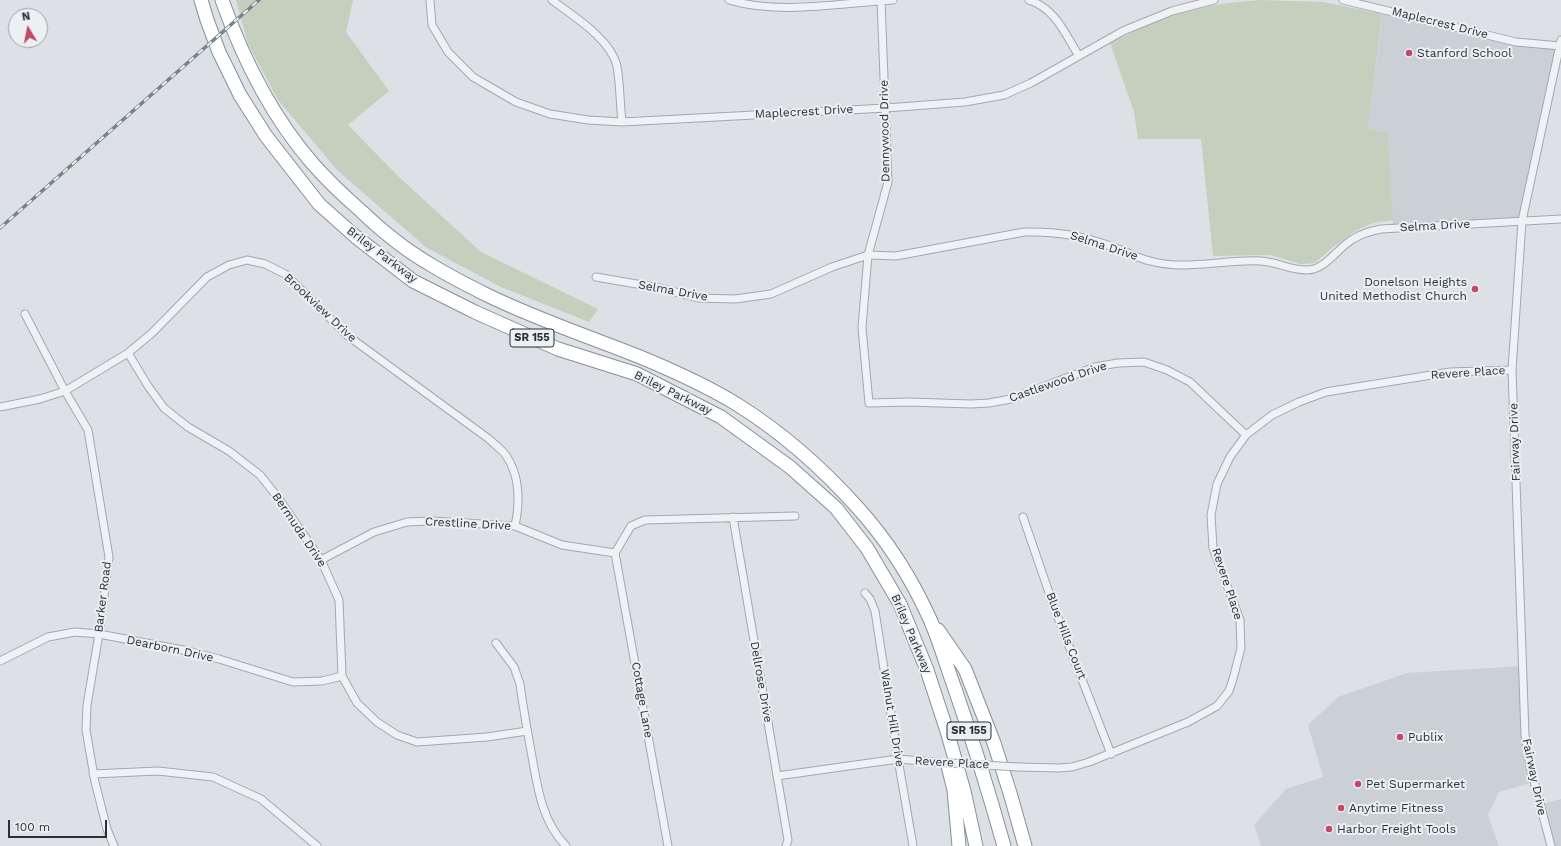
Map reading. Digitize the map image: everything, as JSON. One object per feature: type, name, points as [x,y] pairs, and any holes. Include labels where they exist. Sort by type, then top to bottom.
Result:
[{"type":"highway","name":"Briley Parkway","points":[[201,0],[222,59],[240,95],[266,136],[319,204],[356,238],[413,281],[475,312],[558,349],[637,374],[721,417],[790,467],[836,508],[867,548],[900,604],[936,700],[964,791],[976,846]]},
{"type":"highway","name":"Briley Parkway","points":[[222,0],[236,38],[253,75],[270,104],[294,139],[312,163],[338,191],[380,229],[427,263],[488,296],[562,328],[646,360],[695,382],[738,405],[784,438],[820,468],[859,508],[890,547],[907,575],[929,617],[973,742],[1004,846]]},
{"type":"highway","points":[[929,617],[966,669],[994,743],[1025,846]]},
{"type":"highway","points":[[936,700],[943,747],[954,790],[959,846]]},
{"type":"street","name":"Maplecrest Drive","points":[[430,0],[432,25],[448,52],[473,77],[516,102],[550,114],[588,120],[622,122],[886,108],[965,102],[1004,95],[1031,83],[1123,31],[1172,11],[1214,0]]},
{"type":"street","points":[[552,0],[592,30],[608,48],[616,64],[622,122]]},
{"type":"street","points":[[729,0],[743,4],[791,7],[893,0]]},
{"type":"street","name":"Dennywood Drive","points":[[869,403],[862,328],[868,255],[888,182],[881,0]]},
{"type":"street","points":[[1029,0],[1040,4],[1053,15],[1079,56]]},
{"type":"street","name":"Maplecrest Drive","points":[[1343,0],[1516,42],[1561,44]]},
{"type":"street","name":"Fairway Drive","points":[[1551,846],[1530,766],[1525,735],[1512,370],[1522,221],[1561,44]]},
{"type":"street","name":"Selma Drive","points":[[596,277],[660,288],[698,298],[735,299],[771,294],[832,267],[868,255],[896,256],[1024,232],[1054,232],[1086,238],[1149,261],[1172,265],[1261,261],[1307,270],[1322,266],[1352,240],[1369,231],[1381,229],[1561,219]]},
{"type":"street","name":"Brookview Drive","points":[[0,407],[40,399],[65,391],[128,353],[152,333],[207,277],[229,265],[248,260],[265,264],[285,274],[348,336],[489,439],[505,453],[515,471],[518,489],[519,509],[515,526]]},
{"type":"street","name":"Barker Road","points":[[25,314],[65,391],[88,430],[109,557],[99,634],[87,705],[86,730],[93,774],[107,829],[114,846]]},
{"type":"street","name":"Bermuda Drive","points":[[128,353],[148,386],[164,408],[188,427],[229,451],[260,475],[279,499],[321,560],[339,600],[342,676],[357,703],[377,722],[397,735],[417,742],[486,737],[527,731]]},
{"type":"street","name":"Castlewood Drive","points":[[869,403],[989,403],[1011,399],[1095,367],[1118,363],[1144,362],[1167,370],[1190,382],[1246,435]]},
{"type":"street","name":"Revere Place","points":[[777,776],[898,759],[1018,767],[1072,767],[1111,754],[1188,722],[1217,706],[1229,691],[1234,679],[1241,648],[1240,620],[1213,548],[1211,515],[1217,484],[1230,457],[1246,435],[1272,415],[1299,402],[1326,392],[1450,372],[1512,370]]},
{"type":"street","points":[[615,553],[631,526],[645,520],[795,516]]},
{"type":"street","name":"Dellrose Drive","points":[[733,517],[788,840],[786,846]]},
{"type":"street","name":"Blue Hills Court","points":[[1023,517],[1055,610],[1111,754]]},
{"type":"street","name":"Crestline Drive","points":[[321,560],[374,532],[407,522],[431,521],[515,526],[562,545],[615,553]]},
{"type":"street","name":"Cottage Lane","points":[[615,553],[668,846]]},
{"type":"street","name":"Walnut Hill Drive","points":[[865,593],[870,599],[875,611],[913,846]]},
{"type":"street","name":"Dearborn Drive","points":[[0,661],[48,637],[75,632],[99,634],[188,651],[293,682],[322,681],[342,676]]},
{"type":"street","points":[[496,643],[514,667],[520,684],[538,790],[546,817],[561,841],[566,846]]},
{"type":"street","points":[[93,774],[158,771],[212,777],[261,799],[317,846]]},
{"type":"shaded area","points":[[1383,9],[1516,42],[1560,46],[1522,221],[1393,228],[1388,133],[1368,129]]},
{"type":"shaded area","points":[[1522,666],[1525,735],[1534,782],[1499,792],[1488,815],[1499,846],[1261,846],[1254,825],[1286,789],[1323,777],[1308,725],[1338,697],[1407,673]]},
{"type":"shaded area","points":[[1561,799],[1561,846],[1551,846],[1540,805]]},
{"type":"green space","points":[[236,0],[353,0],[346,32],[389,91],[348,125],[399,177],[481,252],[598,309],[589,322],[501,287],[427,248],[338,171],[278,100],[248,44]]},
{"type":"green space","points":[[1261,0],[1324,2],[1382,14],[1368,129],[1388,133],[1393,220],[1373,223],[1357,230],[1333,247],[1315,263],[1300,264],[1271,255],[1213,256],[1201,139],[1138,139],[1134,112],[1110,43],[1138,29],[1187,11],[1215,5]]},
{"type":"railway","points":[[0,228],[259,0]]},
{"type":"place","name":"Stanford School","points":[[1409,53]]},
{"type":"place","name":"Donelson Heights United Methodist Church","points":[[1475,289]]},
{"type":"place","name":"Publix","points":[[1400,737]]},
{"type":"place","name":"Pet Supermarket","points":[[1358,784]]},
{"type":"place","name":"Anytime Fitness","points":[[1341,808]]},
{"type":"place","name":"Harbor Freight Tools","points":[[1329,829]]}]
